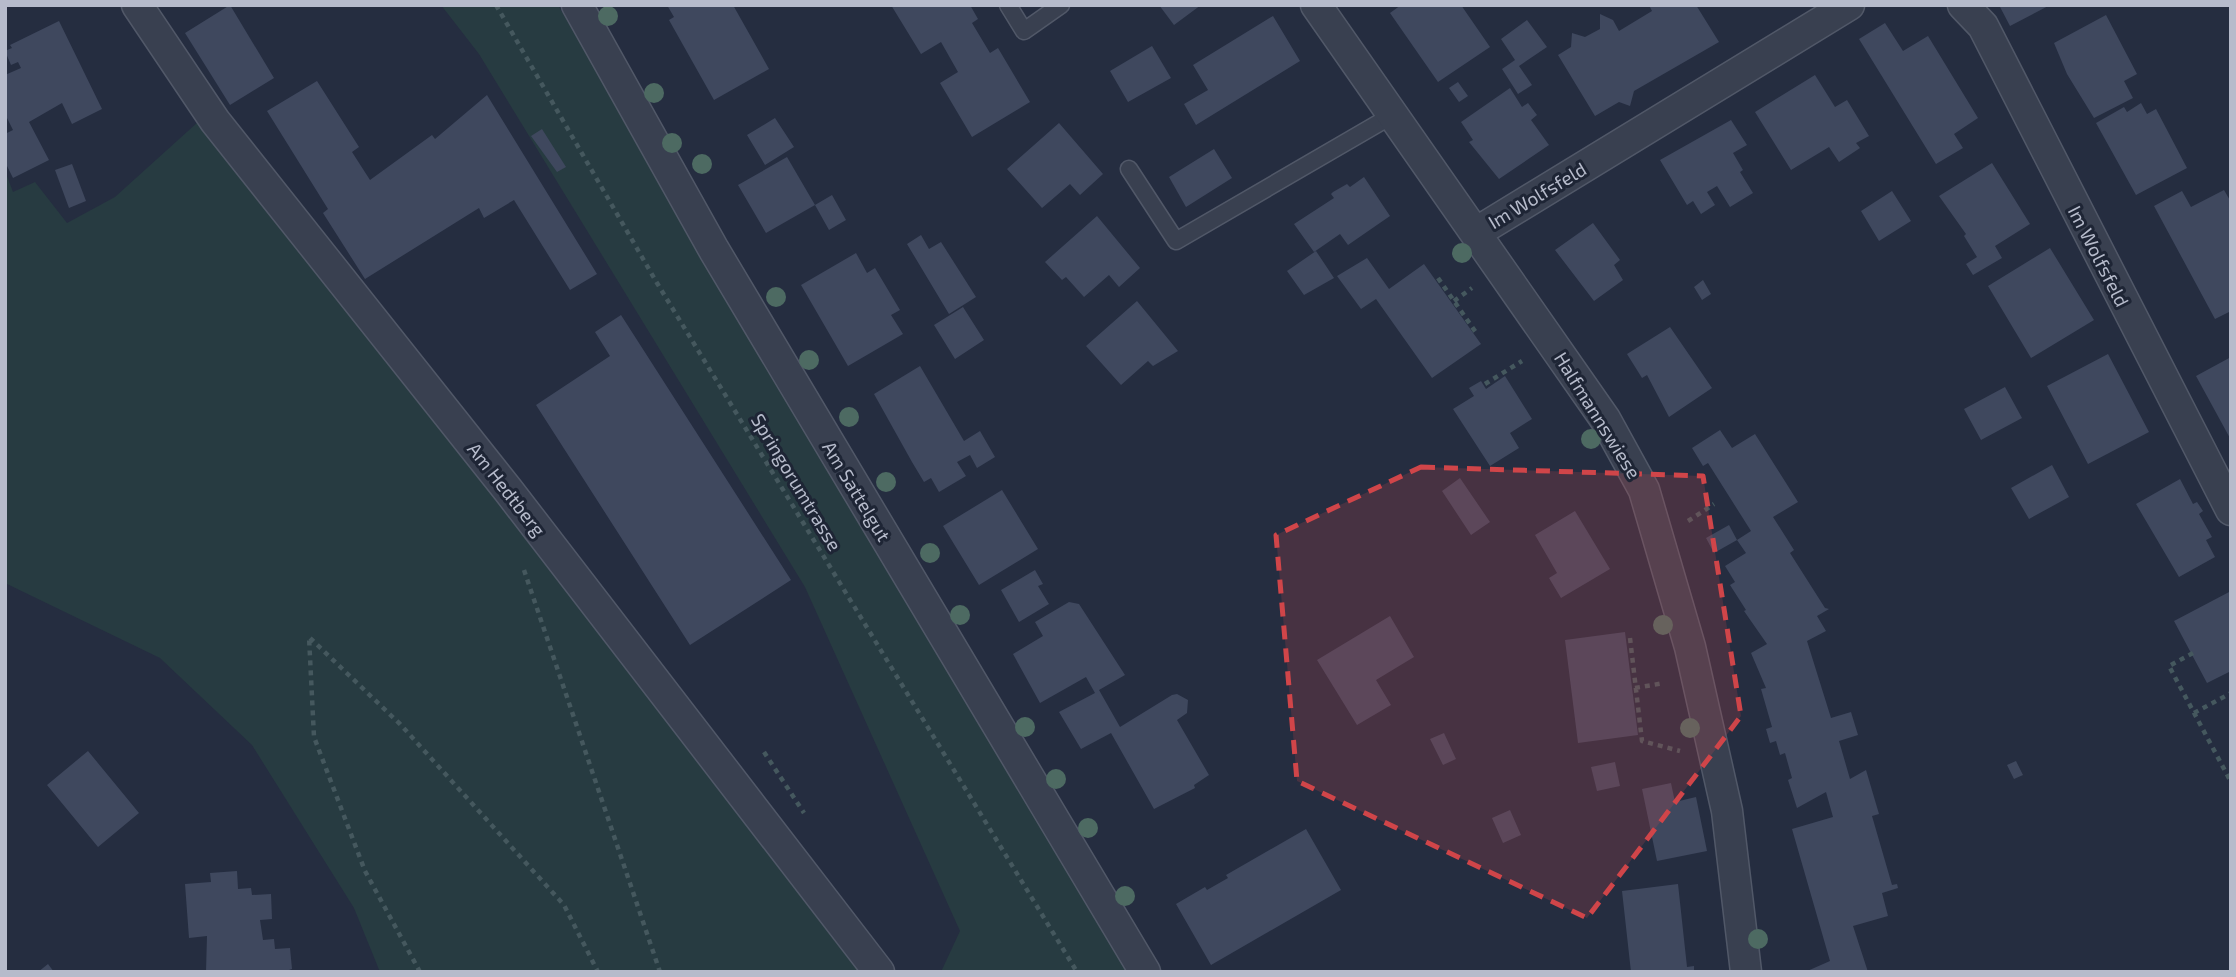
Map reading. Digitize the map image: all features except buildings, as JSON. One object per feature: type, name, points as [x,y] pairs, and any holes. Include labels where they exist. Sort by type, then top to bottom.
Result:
[{"type":"street","name":"Am Hedtberg","points":[[137,5],[215,121],[508,490],[879,972]]},
{"type":"street","name":"Am Sattelgut","points":[[577,5],[728,273],[1145,972]]},
{"type":"street","name":"Halfmannswiese","points":[[1316,5],[1605,419],[1644,490],[1681,611],[1727,811],[1746,972]]},
{"type":"street","name":"Im Wolfsfeld","points":[[1476,232],[1849,5]]},
{"type":"street","name":"Im Wolfsfeld","points":[[1963,5],[1983,26],[2231,510]]},
{"type":"lane","points":[[1008,5],[1024,31],[1061,5]]},
{"type":"lane","points":[[1129,169],[1176,241],[1391,116]]},
{"type":"path","name":"Springorumtrasse","points":[[496,5],[657,283],[1077,972]]},
{"type":"path","points":[[1438,278],[1477,334]]},
{"type":"path","points":[[1454,301],[1472,289]]},
{"type":"path","points":[[1485,384],[1520,363]]},
{"type":"path","points":[[1693,517],[1714,504]]},
{"type":"path","points":[[520,560],[660,972]]},
{"type":"path","points":[[420,972],[365,871],[314,737],[309,637],[400,724],[564,905],[598,972]]},
{"type":"path","points":[[1630,638],[1642,741]]},
{"type":"path","points":[[2193,653],[2169,666],[2231,782]]},
{"type":"path","points":[[1636,688],[1647,686]]},
{"type":"path","points":[[2194,713],[2231,693]]},
{"type":"highlighted area","points":[[1421,467],[1703,476],[1741,716],[1587,918],[1297,781],[1276,535]]},
{"type":"shaded area","points":[[441,5],[558,5],[792,408],[1128,972],[941,972],[960,931],[805,587],[479,54]]},
{"type":"shaded area","points":[[198,122],[288,230],[852,953],[886,972],[380,972],[354,908],[252,745],[160,658],[5,583],[5,171],[13,192],[35,182],[67,223],[115,197]]}]
